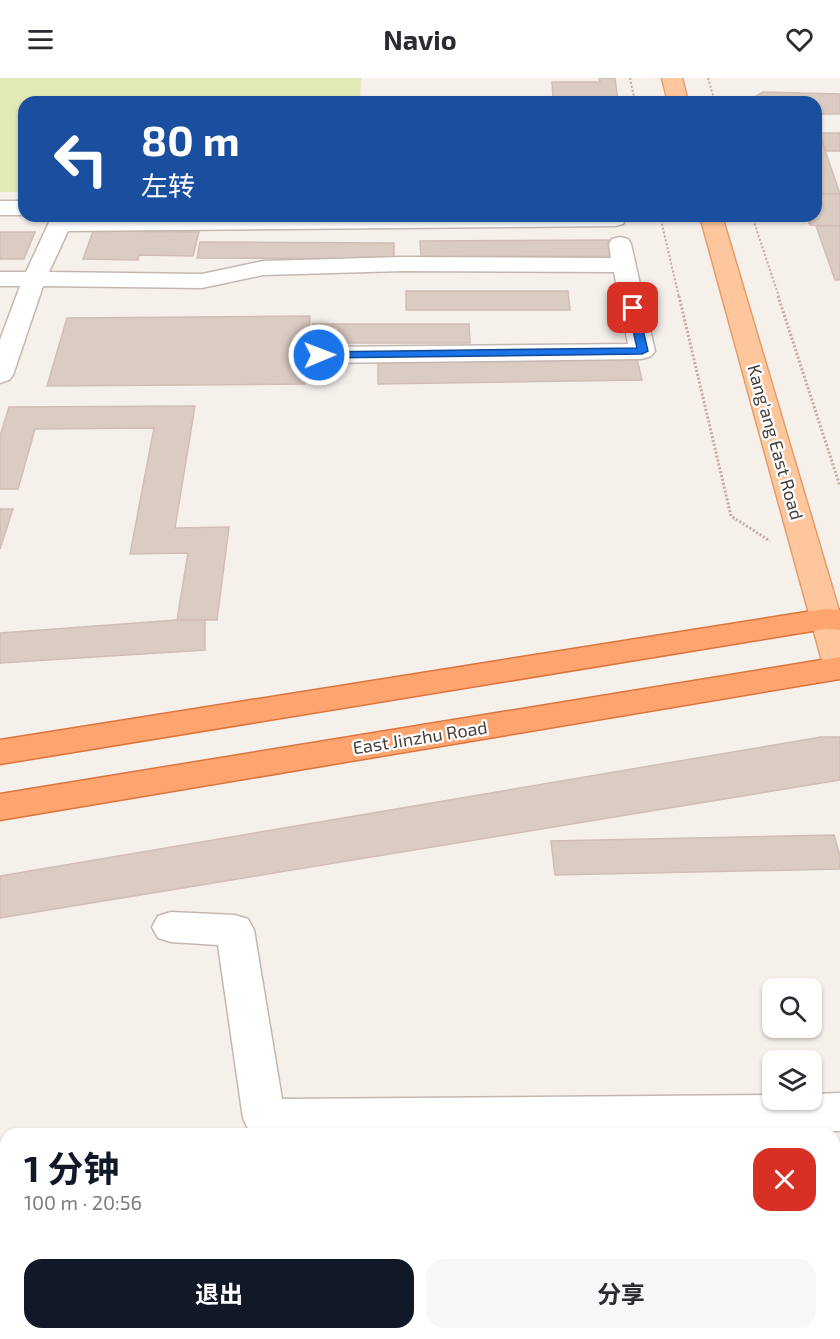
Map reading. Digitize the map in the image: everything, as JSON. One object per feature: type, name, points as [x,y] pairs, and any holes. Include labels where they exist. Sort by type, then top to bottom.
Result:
[{"type":"highway","points":[[0,752],[833,619]]},
{"type":"highway","name":"East Jinzhu Road","points":[[0,807],[840,668]]},
{"type":"main road","points":[[672,78],[676,96]]},
{"type":"main road","name":"Kang'ang East Road","points":[[713,222],[812,568],[833,619],[840,668]]},
{"type":"lane","points":[[0,208],[18,208]]},
{"type":"lane","points":[[0,375],[34,279],[61,222]]},
{"type":"lane","points":[[319,355],[642,351],[616,222]]},
{"type":"lane","points":[[0,279],[202,281],[263,268],[402,264],[624,265]]},
{"type":"lane","points":[[171,927],[235,930],[264,1118],[840,1112]]},
{"type":"path","points":[[630,78],[634,96]]},
{"type":"path","points":[[708,78],[713,96]]},
{"type":"path","points":[[661,222],[730,516],[812,568]]},
{"type":"path","points":[[754,222],[840,486]]},
{"type":"green space","points":[[0,78],[361,78],[360,96],[18,96],[18,192],[0,192]]},
{"type":"building","points":[[599,78],[615,78],[617,96],[553,96],[552,82],[600,82]]},
{"type":"building","points":[[763,92],[840,94],[840,114],[822,114],[822,96],[756,96]]},
{"type":"building","points":[[822,133],[840,133],[840,151],[826,151]]},
{"type":"building","points":[[822,142],[840,194],[822,194]]},
{"type":"building","points":[[822,194],[840,194],[840,226],[810,225],[809,222],[822,222]]},
{"type":"building","points":[[816,226],[840,226],[840,280],[835,280]]},
{"type":"building","points":[[93,231],[199,232],[193,256],[139,255],[138,260],[83,259]]},
{"type":"building","points":[[0,232],[35,232],[24,259],[0,259]]},
{"type":"building","points":[[609,240],[612,256],[421,257],[420,241]]},
{"type":"building","points":[[200,242],[394,243],[394,259],[197,258]]},
{"type":"building","points":[[406,291],[568,291],[570,310],[406,310]]},
{"type":"building","points":[[310,316],[305,384],[47,386],[67,318]]},
{"type":"building","points":[[313,324],[469,324],[470,343],[311,343]]},
{"type":"building","points":[[637,359],[642,380],[378,384],[378,363]]},
{"type":"building","points":[[195,406],[175,528],[229,527],[217,620],[177,620],[188,553],[130,554],[154,428],[35,429],[18,489],[0,489],[0,436],[9,407]]},
{"type":"building","points":[[0,509],[13,509],[0,549]]},
{"type":"building","points":[[205,620],[205,650],[0,663],[0,633]]},
{"type":"building","points":[[821,737],[840,737],[840,780],[0,918],[0,876]]},
{"type":"building","points":[[834,835],[840,856],[840,869],[555,875],[551,841]]},
{"type":"route","points":[[319,355],[642,351],[633,308]]}]
